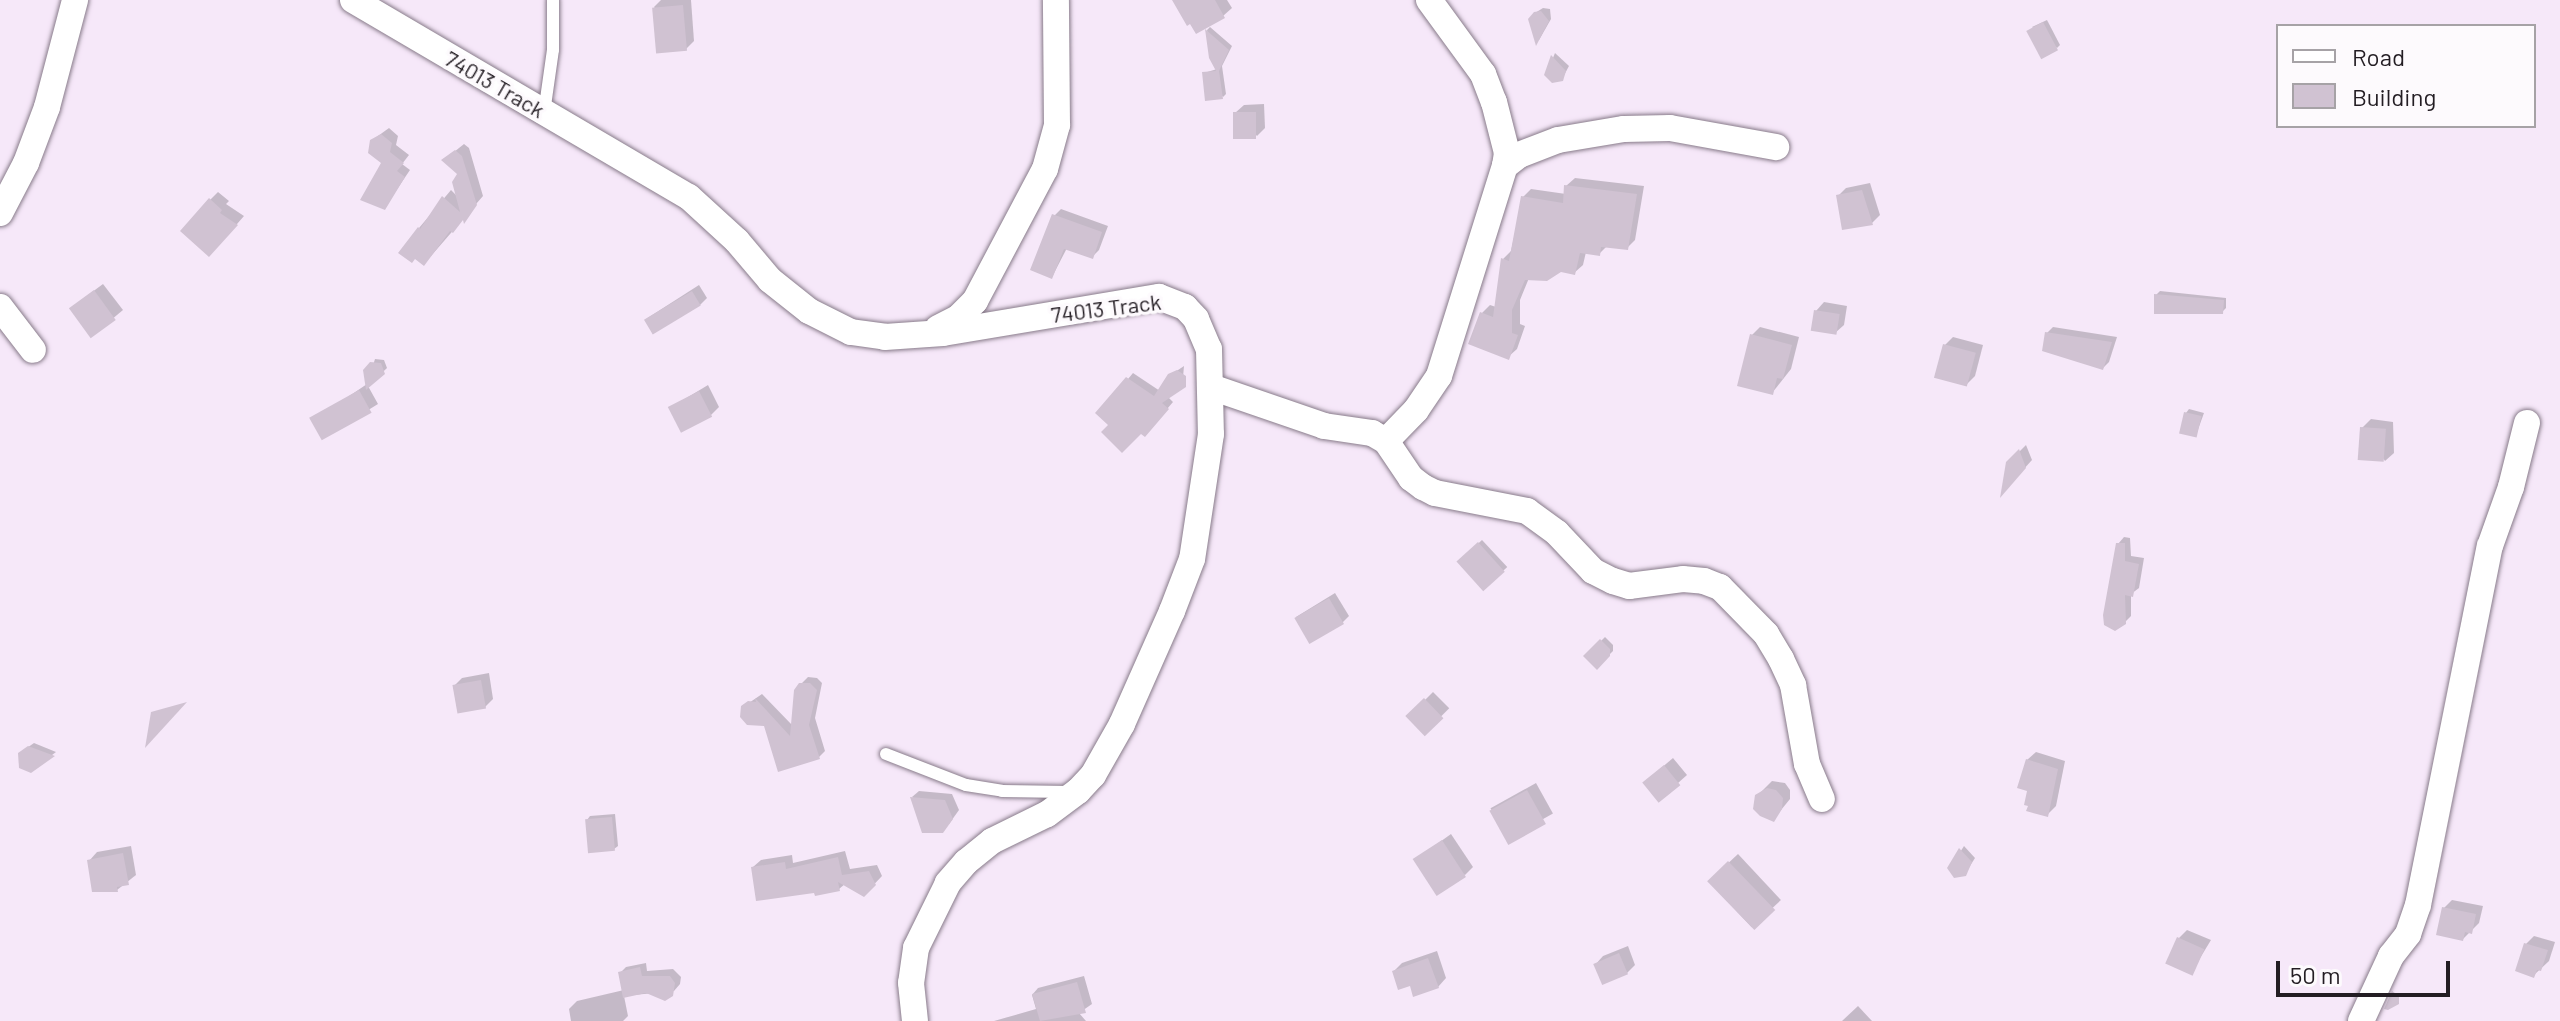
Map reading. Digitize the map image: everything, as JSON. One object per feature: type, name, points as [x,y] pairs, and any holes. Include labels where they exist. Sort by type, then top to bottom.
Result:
[{"type":"street","points":[[0,213],[26,163],[47,107],[75,0]]},
{"type":"street","name":"74013 Track","points":[[353,0],[689,197],[737,241],[770,280],[809,311],[851,332],[885,337],[928,334],[1159,297],[1185,307],[1196,319],[1209,349],[1211,434],[1192,559],[1122,724],[1093,775],[1078,791],[1047,814],[992,841],[966,862],[948,883],[916,948],[911,983],[915,1021]]},
{"type":"street","points":[[928,334],[958,318],[975,301],[1045,169],[1057,125],[1056,0]]},
{"type":"street","points":[[1386,441],[1416,410],[1439,376],[1507,153],[1483,74],[1429,0]]},
{"type":"street","points":[[1505,166],[1527,150],[1558,140],[1624,129],[1670,128],[1776,147]]},
{"type":"street","points":[[0,307],[33,350]]},
{"type":"street","points":[[1211,387],[1296,418],[1372,433],[1386,441],[1411,478],[1423,487],[1435,493],[1527,511],[1557,533],[1593,571],[1613,581],[1629,586],[1683,579],[1704,581],[1720,587],[1766,634],[1781,659],[1793,685],[1807,764],[1822,799]]},
{"type":"street","points":[[2361,1021],[2391,956],[2408,934],[2418,905],[2490,546],[2511,487],[2527,423]]},
{"type":"lane","points":[[544,113],[553,50],[553,0]]},
{"type":"lane","points":[[886,754],[966,785],[1048,794],[1078,791]]},
{"type":"building","points":[[1172,0],[1215,0],[1225,18],[1196,34],[1190,24],[1187,26]]},
{"type":"building","points":[[683,5],[687,51],[656,54],[652,8]]},
{"type":"building","points":[[1541,11],[1549,21],[1536,46],[1528,19],[1534,12]]},
{"type":"building","points":[[2043,22],[2058,50],[2041,59],[2026,31]]},
{"type":"building","points":[[1205,29],[1229,50],[1219,71],[1223,99],[1205,101],[1202,72],[1216,71],[1209,58]]},
{"type":"building","points":[[1551,55],[1566,71],[1563,81],[1552,83],[1544,75]]},
{"type":"building","points":[[1233,112],[1256,112],[1256,139],[1233,139]]},
{"type":"building","points":[[381,134],[392,143],[390,152],[404,163],[397,171],[405,177],[385,210],[360,200],[381,163],[368,153],[370,140]]},
{"type":"building","points":[[455,150],[462,156],[477,205],[464,224],[463,220],[453,233],[450,231],[424,266],[415,259],[412,263],[398,253],[418,227],[420,229],[442,196],[460,212],[452,182],[457,174],[441,160]]},
{"type":"building","points":[[1564,185],[1637,194],[1628,250],[1601,247],[1600,256],[1580,253],[1575,275],[1561,272],[1547,281],[1525,280],[1512,310],[1512,333],[1518,335],[1509,360],[1468,344],[1480,312],[1493,317],[1501,258],[1509,261],[1521,196],[1563,203]]},
{"type":"building","points":[[1862,190],[1873,225],[1842,230],[1836,195]]},
{"type":"building","points":[[209,198],[222,210],[220,213],[238,225],[209,257],[180,231]]},
{"type":"building","points":[[1052,214],[1102,232],[1093,259],[1064,249],[1052,279],[1030,270]]},
{"type":"building","points":[[94,290],[116,320],[91,338],[69,308]]},
{"type":"building","points":[[692,291],[701,306],[653,334],[644,320]]},
{"type":"building","points":[[2154,294],[2224,300],[2223,314],[2154,314]]},
{"type":"building","points":[[1814,310],[1840,314],[1836,335],[1811,331]]},
{"type":"building","points":[[2045,332],[2112,342],[2103,370],[2042,351]]},
{"type":"building","points":[[1750,334],[1792,345],[1783,379],[1777,378],[1773,395],[1737,386]]},
{"type":"building","points":[[1943,344],[1976,353],[1967,387],[1934,378]]},
{"type":"building","points":[[370,362],[381,363],[385,374],[366,390],[363,370]]},
{"type":"building","points":[[1177,370],[1186,376],[1186,387],[1162,403],[1169,409],[1145,437],[1141,434],[1122,453],[1101,432],[1108,425],[1095,413],[1126,377],[1154,396],[1168,374]]},
{"type":"building","points":[[359,390],[372,413],[322,440],[309,418]]},
{"type":"building","points":[[699,391],[712,417],[681,433],[668,407]]},
{"type":"building","points":[[2184,412],[2202,416],[2197,437],[2179,433]]},
{"type":"building","points":[[2360,427],[2386,429],[2384,462],[2358,460]]},
{"type":"building","points":[[2019,449],[2026,468],[2000,498],[2006,462]]},
{"type":"building","points":[[1478,542],[1505,572],[1483,591],[1456,561]]},
{"type":"building","points":[[2116,543],[2125,543],[2125,561],[2139,564],[2133,597],[2125,595],[2126,624],[2115,631],[2104,625],[2103,615]]},
{"type":"building","points":[[1329,598],[1344,624],[1309,644],[1294,618]]},
{"type":"building","points":[[1600,639],[1610,649],[1610,656],[1597,670],[1583,656]]},
{"type":"building","points":[[481,680],[486,709],[457,714],[452,685]]},
{"type":"building","points":[[799,683],[810,683],[817,690],[809,725],[820,759],[778,772],[764,726],[747,725],[740,717],[741,706],[748,701],[756,702],[755,698],[790,736],[794,690]]},
{"type":"building","points":[[1424,698],[1443,718],[1425,736],[1405,716]]},
{"type":"building","points":[[187,702],[145,748],[151,712]]},
{"type":"building","points":[[28,746],[55,756],[31,773],[19,768],[18,753]]},
{"type":"building","points":[[2026,759],[2058,769],[2048,817],[2026,811],[2027,791],[2017,788]]},
{"type":"building","points":[[1664,765],[1680,785],[1659,803],[1642,783]]},
{"type":"building","points":[[1767,788],[1776,790],[1783,798],[1782,809],[1774,822],[1753,809],[1755,795]]},
{"type":"building","points":[[1527,790],[1546,824],[1508,845],[1489,811]]},
{"type":"building","points":[[910,797],[945,800],[953,819],[943,833],[922,833]]},
{"type":"building","points":[[612,817],[615,851],[588,853],[585,819]]},
{"type":"building","points":[[1442,840],[1466,877],[1437,896],[1413,859]]},
{"type":"building","points":[[1959,848],[1972,862],[1966,876],[1954,878],[1947,868]]},
{"type":"building","points":[[123,853],[129,885],[117,887],[118,892],[92,892],[87,860]]},
{"type":"building","points":[[838,857],[842,875],[869,871],[876,885],[864,897],[838,882],[840,891],[756,901],[751,867],[785,862],[786,869]]},
{"type":"building","points":[[1728,861],[1775,910],[1754,930],[1707,881]]},
{"type":"building","points":[[2442,907],[2476,914],[2472,934],[2465,932],[2463,941],[2436,935]]},
{"type":"building","points":[[2177,937],[2204,949],[2193,976],[2165,963]]},
{"type":"building","points":[[2524,943],[2548,950],[2541,971],[2537,970],[2534,978],[2515,971]]},
{"type":"building","points":[[1619,953],[1628,974],[1602,985],[1593,964]]},
{"type":"building","points":[[1428,958],[1439,988],[1413,997],[1410,986],[1398,990],[1392,971]]},
{"type":"building","points":[[640,967],[642,976],[670,976],[675,983],[673,996],[665,1001],[646,993],[623,998],[618,972]]},
{"type":"building","points":[[1077,982],[1086,1013],[1040,1021],[1032,994]]},
{"type":"building","points":[[2392,991],[2399,996],[2399,1004],[2384,1009]]}]
